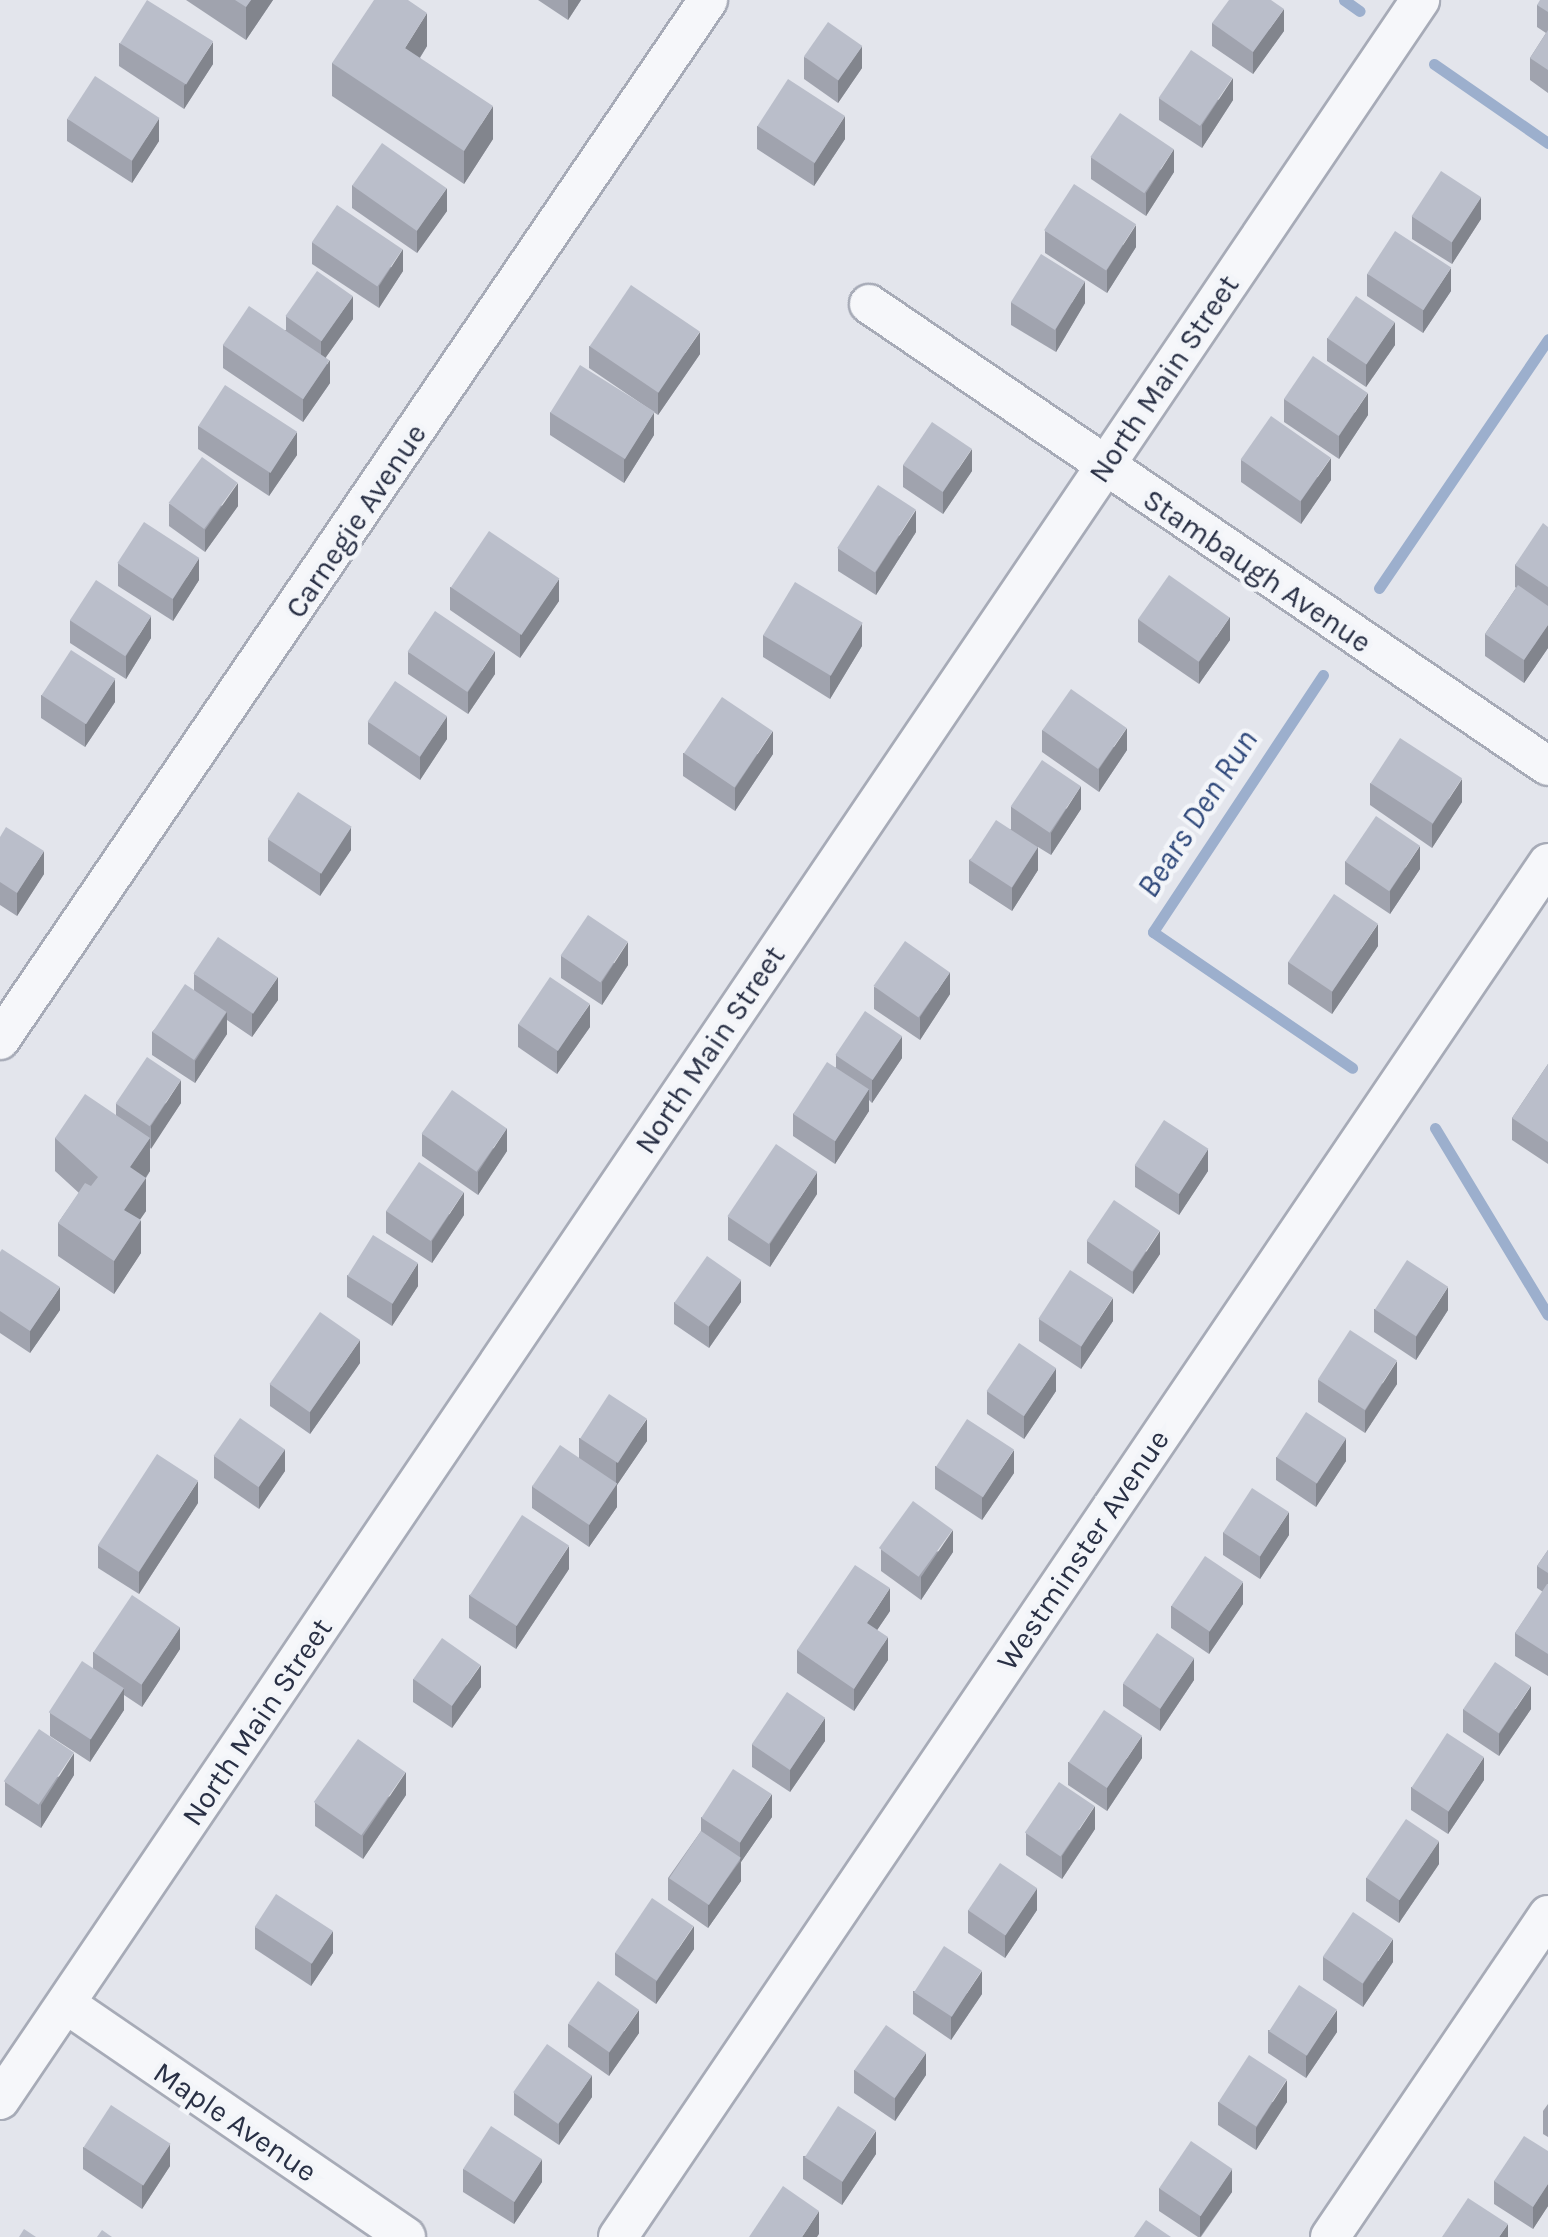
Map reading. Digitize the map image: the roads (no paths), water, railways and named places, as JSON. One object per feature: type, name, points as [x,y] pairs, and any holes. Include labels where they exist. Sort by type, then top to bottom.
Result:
[{"type":"street","name":"Carnegie Avenue","points":[[0,1040],[708,0]]},
{"type":"street","name":"North Main Street","points":[[0,2100],[1420,0]]},
{"type":"street","name":"Stambaugh Avenue","points":[[869,304],[1104,468],[1548,766]]},
{"type":"street","name":"Westminster Avenue","points":[[618,2237],[1548,862]]},
{"type":"street","points":[[1330,2237],[1548,1916]]},
{"type":"street","name":"Maple Avenue","points":[[66,2004],[406,2237]]},
{"type":"waterway","name":"Bears Den Run","points":[[1344,0],[1360,11]]},
{"type":"waterway","name":"Bears Den Run","points":[[1434,64],[1548,143]]},
{"type":"waterway","name":"Bears Den Run","points":[[1379,588],[1548,339]]},
{"type":"waterway","name":"Bears Den Run","points":[[1323,675],[1153,932],[1352,1068]]},
{"type":"waterway","name":"Bears Den Run","points":[[1435,1128],[1548,1315]]}]
